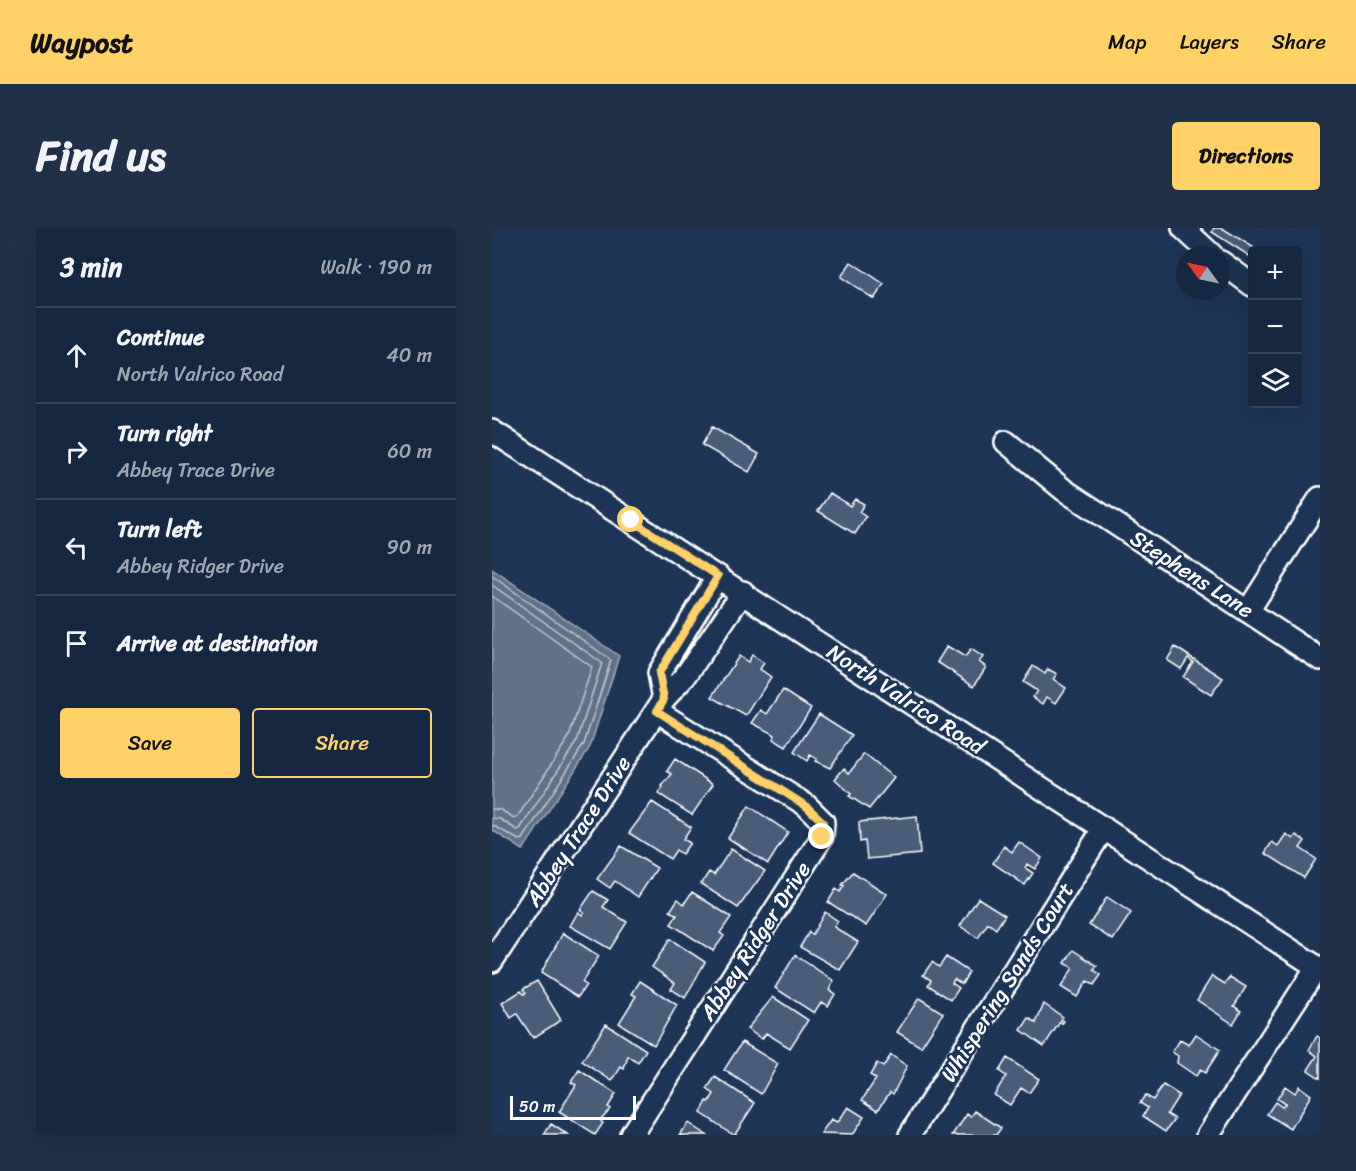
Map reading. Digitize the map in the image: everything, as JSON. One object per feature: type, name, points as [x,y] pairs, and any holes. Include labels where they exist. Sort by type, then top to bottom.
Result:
[{"type":"street","points":[[1183,228],[1202,246]]},
{"type":"street","points":[[1230,269],[1248,282]]},
{"type":"street","name":"North Valrico Road","points":[[492,431],[743,592],[1318,968]]},
{"type":"street","name":"Stephens Lane","points":[[1006,442],[1064,490],[1320,659]]},
{"type":"street","points":[[1248,611],[1320,498]]},
{"type":"street","points":[[660,705],[659,673],[718,576]]},
{"type":"street","name":"Abbey Trace Drive","points":[[492,961],[660,705],[698,658],[743,592]]},
{"type":"street","points":[[677,644],[698,658]]},
{"type":"street","name":"Abbey Ridger Drive","points":[[631,1135],[822,837],[823,822],[806,806],[660,705]]},
{"type":"street","name":"Whispering Sands Court","points":[[910,1135],[1104,828]]},
{"type":"street","points":[[1208,1135],[1318,968]]},
{"type":"water","points":[[492,569],[619,656],[590,747],[523,850],[492,830]]},
{"type":"building","points":[[1214,228],[1222,228],[1251,246],[1248,246],[1248,255],[1212,232]]},
{"type":"building","points":[[851,262],[884,284],[874,299],[841,277]]},
{"type":"building","points":[[712,427],[759,454],[749,472],[702,445]]},
{"type":"building","points":[[830,493],[850,506],[855,499],[864,504],[859,512],[866,517],[855,534],[818,511]]},
{"type":"building","points":[[947,646],[965,657],[971,649],[983,657],[979,662],[986,667],[974,686],[937,662]]},
{"type":"building","points":[[1175,647],[1223,678],[1211,695],[1183,677],[1193,662],[1188,658],[1181,669],[1167,660]]},
{"type":"building","points":[[752,655],[764,663],[760,669],[771,677],[746,716],[712,697],[739,656],[748,662]]},
{"type":"building","points":[[1033,666],[1045,674],[1048,669],[1057,674],[1053,679],[1066,688],[1056,703],[1047,697],[1043,704],[1033,697],[1037,691],[1023,682]]},
{"type":"building","points":[[783,690],[811,708],[786,747],[773,739],[775,735],[752,723],[761,710],[767,714]]},
{"type":"building","points":[[819,714],[852,735],[830,768],[815,761],[817,759],[810,755],[807,761],[794,752]]},
{"type":"building","points":[[864,754],[894,778],[869,809],[849,796],[851,794],[835,779],[844,768],[849,773]]},
{"type":"building","points":[[675,759],[713,784],[692,815],[659,794],[662,786],[672,774],[667,771]]},
{"type":"building","points":[[652,802],[691,827],[683,839],[690,843],[682,854],[676,850],[670,859],[629,833]]},
{"type":"building","points":[[749,806],[788,832],[768,864],[728,838]]},
{"type":"building","points":[[917,816],[920,854],[867,859],[865,841],[860,842],[859,822]]},
{"type":"building","points":[[1286,834],[1293,839],[1296,835],[1305,841],[1300,848],[1316,859],[1304,878],[1265,853],[1272,842],[1278,846]]},
{"type":"building","points":[[1019,842],[1042,858],[1035,869],[1027,864],[1025,868],[1033,873],[1025,885],[993,863],[1004,846],[1012,852]]},
{"type":"building","points":[[621,846],[657,868],[638,897],[615,881],[610,888],[597,879]]},
{"type":"building","points":[[731,849],[765,871],[738,908],[701,884],[709,872],[714,875]]},
{"type":"building","points":[[853,872],[887,894],[866,926],[828,902],[836,889],[840,892],[844,886],[842,885]]},
{"type":"building","points":[[593,891],[608,900],[603,907],[627,922],[610,949],[570,926],[578,912],[582,915],[584,912],[580,910]]},
{"type":"building","points":[[692,892],[731,917],[720,933],[724,936],[713,951],[671,924],[677,915],[670,911],[678,899],[684,904]]},
{"type":"building","points":[[1107,897],[1131,913],[1113,940],[1089,925]]},
{"type":"building","points":[[978,898],[1005,915],[996,929],[988,923],[978,938],[960,926]]},
{"type":"building","points":[[825,912],[838,921],[834,927],[858,942],[840,970],[800,947],[809,932],[812,935]]},
{"type":"building","points":[[563,933],[599,956],[582,982],[586,985],[578,997],[541,973]]},
{"type":"building","points":[[670,939],[705,962],[685,998],[671,989],[675,983],[652,967]]},
{"type":"building","points":[[1073,950],[1097,966],[1094,970],[1101,975],[1094,985],[1087,981],[1077,997],[1061,987],[1073,968],[1065,963]]},
{"type":"building","points":[[795,955],[834,981],[829,990],[835,994],[828,1006],[821,1002],[814,1013],[775,988]]},
{"type":"building","points":[[946,957],[969,972],[962,984],[954,979],[952,983],[959,988],[951,1000],[928,985],[931,980],[923,975],[932,962],[939,967]]},
{"type":"building","points":[[1212,976],[1225,984],[1230,977],[1246,987],[1234,1006],[1241,1011],[1233,1024],[1197,1000]]},
{"type":"building","points":[[537,981],[561,1020],[533,1038],[517,1014],[511,1018],[502,1003],[521,991],[523,994],[526,993],[523,989]]},
{"type":"building","points":[[640,981],[677,1005],[654,1045],[619,1023],[636,996],[632,994]]},
{"type":"building","points":[[773,997],[808,1020],[790,1048],[766,1033],[762,1039],[747,1029]]},
{"type":"building","points":[[919,998],[943,1013],[921,1047],[897,1032]]},
{"type":"building","points":[[1044,1004],[1063,1017],[1061,1020],[1064,1021],[1062,1024],[1060,1022],[1044,1046],[1021,1030],[1029,1018],[1036,1023]]},
{"type":"building","points":[[606,1024],[646,1050],[638,1063],[628,1056],[624,1069],[621,1067],[612,1081],[582,1061]]},
{"type":"building","points":[[1196,1034],[1220,1050],[1205,1073],[1200,1070],[1196,1076],[1177,1063],[1178,1056],[1172,1052],[1180,1040],[1189,1045]]},
{"type":"building","points":[[1317,1036],[1320,1038],[1320,1078],[1308,1070],[1317,1056],[1309,1050]]},
{"type":"building","points":[[742,1042],[778,1064],[761,1094],[724,1070]]},
{"type":"building","points":[[891,1055],[907,1066],[893,1094],[890,1092],[878,1110],[862,1100],[876,1079],[870,1075],[877,1063],[883,1067]]},
{"type":"building","points":[[1007,1058],[1039,1079],[1029,1093],[1021,1088],[1010,1105],[994,1095],[1006,1076],[999,1071]]},
{"type":"building","points":[[579,1070],[616,1094],[608,1107],[610,1109],[600,1120],[603,1123],[595,1135],[559,1112],[576,1085],[571,1082]]},
{"type":"building","points":[[715,1077],[755,1103],[734,1135],[701,1113],[707,1101],[709,1102],[714,1094],[707,1089]]},
{"type":"building","points":[[1163,1085],[1179,1095],[1167,1114],[1175,1119],[1166,1131],[1143,1116],[1148,1108],[1140,1103],[1145,1095],[1153,1100]]},
{"type":"building","points":[[1285,1086],[1295,1093],[1299,1086],[1311,1095],[1291,1129],[1267,1114],[1275,1102],[1282,1107],[1285,1104],[1277,1099]]},
{"type":"building","points":[[848,1107],[864,1117],[852,1135],[821,1134],[831,1120],[837,1123]]},
{"type":"building","points":[[975,1111],[1001,1128],[996,1135],[953,1135],[967,1114],[971,1117]]},
{"type":"building","points":[[688,1123],[706,1135],[680,1135]]},
{"type":"building","points":[[551,1124],[568,1135],[544,1135]]},
{"type":"route","points":[[631,520],[718,576],[659,673],[659,685],[664,699],[657,711],[806,806],[823,822],[822,837]]}]
